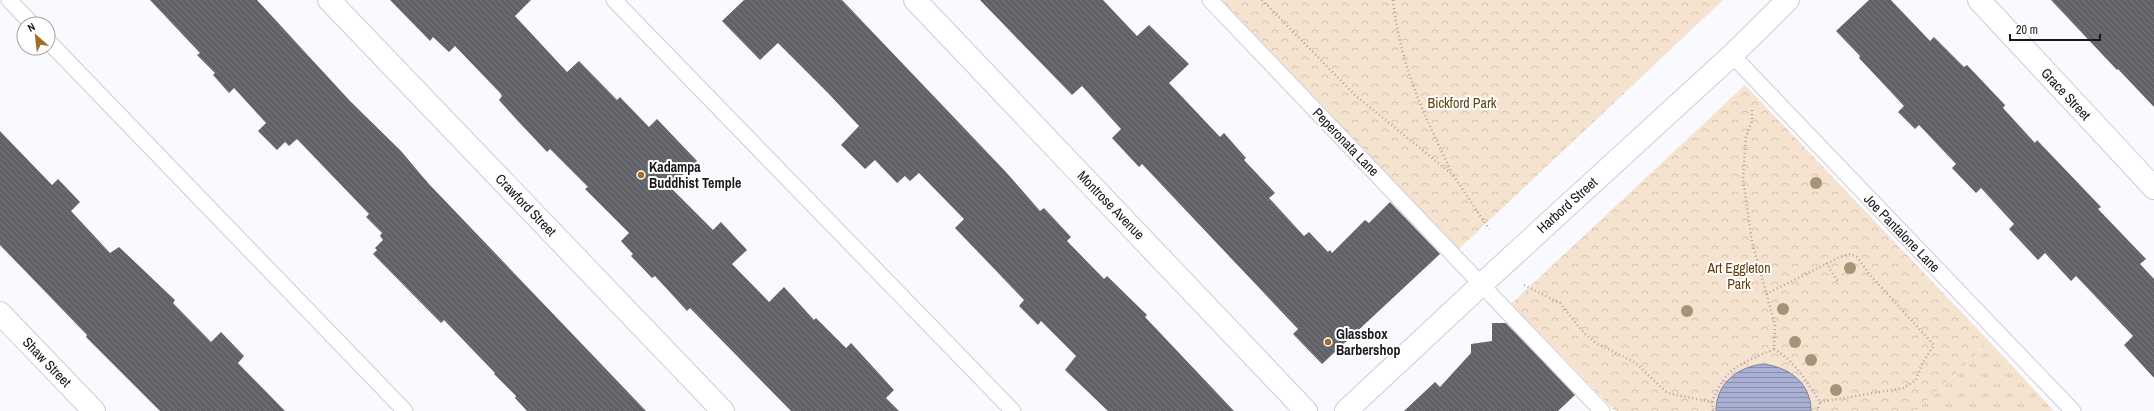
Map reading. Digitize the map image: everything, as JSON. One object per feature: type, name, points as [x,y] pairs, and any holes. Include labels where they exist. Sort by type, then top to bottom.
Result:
[{"type":"street","name":"Crawford Street","points":[[329,0],[723,411]]},
{"type":"street","name":"Montrose Avenue","points":[[915,0],[1306,411]]},
{"type":"street","name":"Harbord Street","points":[[1346,411],[1732,55],[1788,0]]},
{"type":"street","name":"Grace Street","points":[[1979,0],[2154,188]]},
{"type":"street","name":"Shaw Street","points":[[0,313],[94,411]]},
{"type":"lane","points":[[8,0],[24,16]]},
{"type":"lane","points":[[614,0],[1013,411]]},
{"type":"lane","name":"Peperonata Lane","points":[[1210,0],[1602,411]]},
{"type":"lane","points":[[56,49],[405,411]]},
{"type":"lane","name":"Joe Pantalone Lane","points":[[1732,55],[2073,411]]},
{"type":"path","points":[[1262,0],[1355,95],[1453,175]]},
{"type":"path","points":[[1393,0],[1402,54],[1429,125],[1453,175],[1489,229]]},
{"type":"path","points":[[1751,105],[1752,121],[1746,137],[1743,178],[1752,242],[1775,325],[1774,349]]},
{"type":"path","points":[[1766,294],[1826,264],[1850,254],[1857,256],[1870,275],[1934,345],[1922,364],[1916,380],[1904,388],[1820,402]]},
{"type":"path","points":[[1826,264],[1839,283]]},
{"type":"path","points":[[1524,285],[1560,303],[1584,332],[1596,343],[1636,363],[1667,393],[1712,402]]},
{"type":"path","points":[[1774,349],[1786,356],[1805,379],[1820,402],[1818,411]]},
{"type":"path","points":[[1713,411],[1712,402],[1718,387],[1727,374],[1774,349]]},
{"type":"green space","name":"Bickford Park","points":[[1222,0],[1723,0],[1459,249]]},
{"type":"green space","name":"Art Eggleton Park","points":[[1745,85],[1989,341],[1916,411],[1615,411],[1511,304]]},
{"type":"green space","points":[[1989,341],[2054,411],[1833,411],[1979,351]]},
{"type":"water","points":[[1763,364],[1781,369],[1797,378],[1807,392],[1811,411],[1716,411],[1720,392],[1730,378],[1745,369]]},
{"type":"building","points":[[150,0],[257,0],[350,101],[401,151],[428,183],[646,411],[527,411],[515,398],[516,396],[444,320],[441,323],[373,254],[377,250],[375,248],[383,240],[380,236],[382,233],[366,217],[369,214],[297,139],[289,146],[285,142],[277,150],[258,131],[266,123],[234,88],[229,93],[213,75],[215,73],[197,55],[200,53]]},
{"type":"building","points":[[390,0],[531,0],[515,16],[567,72],[579,61],[617,100],[620,97],[649,127],[657,119],[697,161],[670,187],[713,230],[721,222],[747,250],[732,264],[769,302],[784,287],[814,320],[816,318],[846,348],[851,343],[894,390],[886,398],[899,411],[791,411],[690,308],[687,311],[655,276],[652,278],[631,256],[633,254],[621,241],[629,233],[585,189],[588,187],[550,149],[547,152],[517,120],[499,100],[502,96],[500,93],[455,46],[449,52],[433,37],[430,41]]},
{"type":"building","points":[[744,0],[842,0],[1005,171],[1040,211],[1044,208],[1071,237],[1067,241],[1104,279],[1107,276],[1147,315],[1145,317],[1234,411],[1108,411],[1065,370],[1076,356],[1041,321],[1038,325],[1019,306],[1024,300],[955,228],[964,219],[919,173],[910,181],[905,176],[897,183],[875,160],[865,169],[841,145],[859,126],[828,93],[778,43],[760,60],[722,21]]},
{"type":"building","points":[[980,0],[1103,0],[1137,36],[1149,25],[1189,64],[1169,83],[1220,137],[1224,133],[1246,158],[1244,160],[1275,193],[1269,198],[1304,236],[1309,232],[1328,252],[1330,250],[1332,253],[1365,220],[1369,223],[1390,202],[1440,254],[1322,364],[1293,334],[1298,329],[1142,164],[1139,167],[1112,138],[1121,129],[1082,86],[1072,95]]},
{"type":"building","points":[[1869,0],[1891,0],[1930,41],[1934,37],[1964,67],[1967,65],[2005,105],[2003,108],[2035,143],[2037,140],[2101,207],[2098,209],[2146,259],[2140,264],[2154,279],[2154,378],[2124,345],[2133,336],[2076,276],[2071,281],[2045,253],[2038,260],[2009,229],[2014,224],[1981,188],[1976,193],[1952,168],[1956,164],[1919,125],[1915,129],[1898,112],[1904,106],[1836,31]]},
{"type":"building","points":[[2051,0],[2154,0],[2154,107],[2118,69],[2117,70]]},
{"type":"building","points":[[0,131],[52,185],[58,179],[80,202],[71,211],[110,253],[119,247],[175,300],[173,303],[211,342],[221,332],[244,356],[238,363],[285,411],[160,411],[86,337],[87,335],[0,245]]},
{"type":"building","points":[[1492,323],[1506,323],[1575,395],[1558,411],[1404,411],[1435,382],[1440,387],[1471,353],[1471,344],[1492,341]]},
{"type":"place","name":"Kadampa Buddhist Temple","points":[[641,175]]},
{"type":"place","name":"Glassbox Barbershop","points":[[1328,342]]}]
